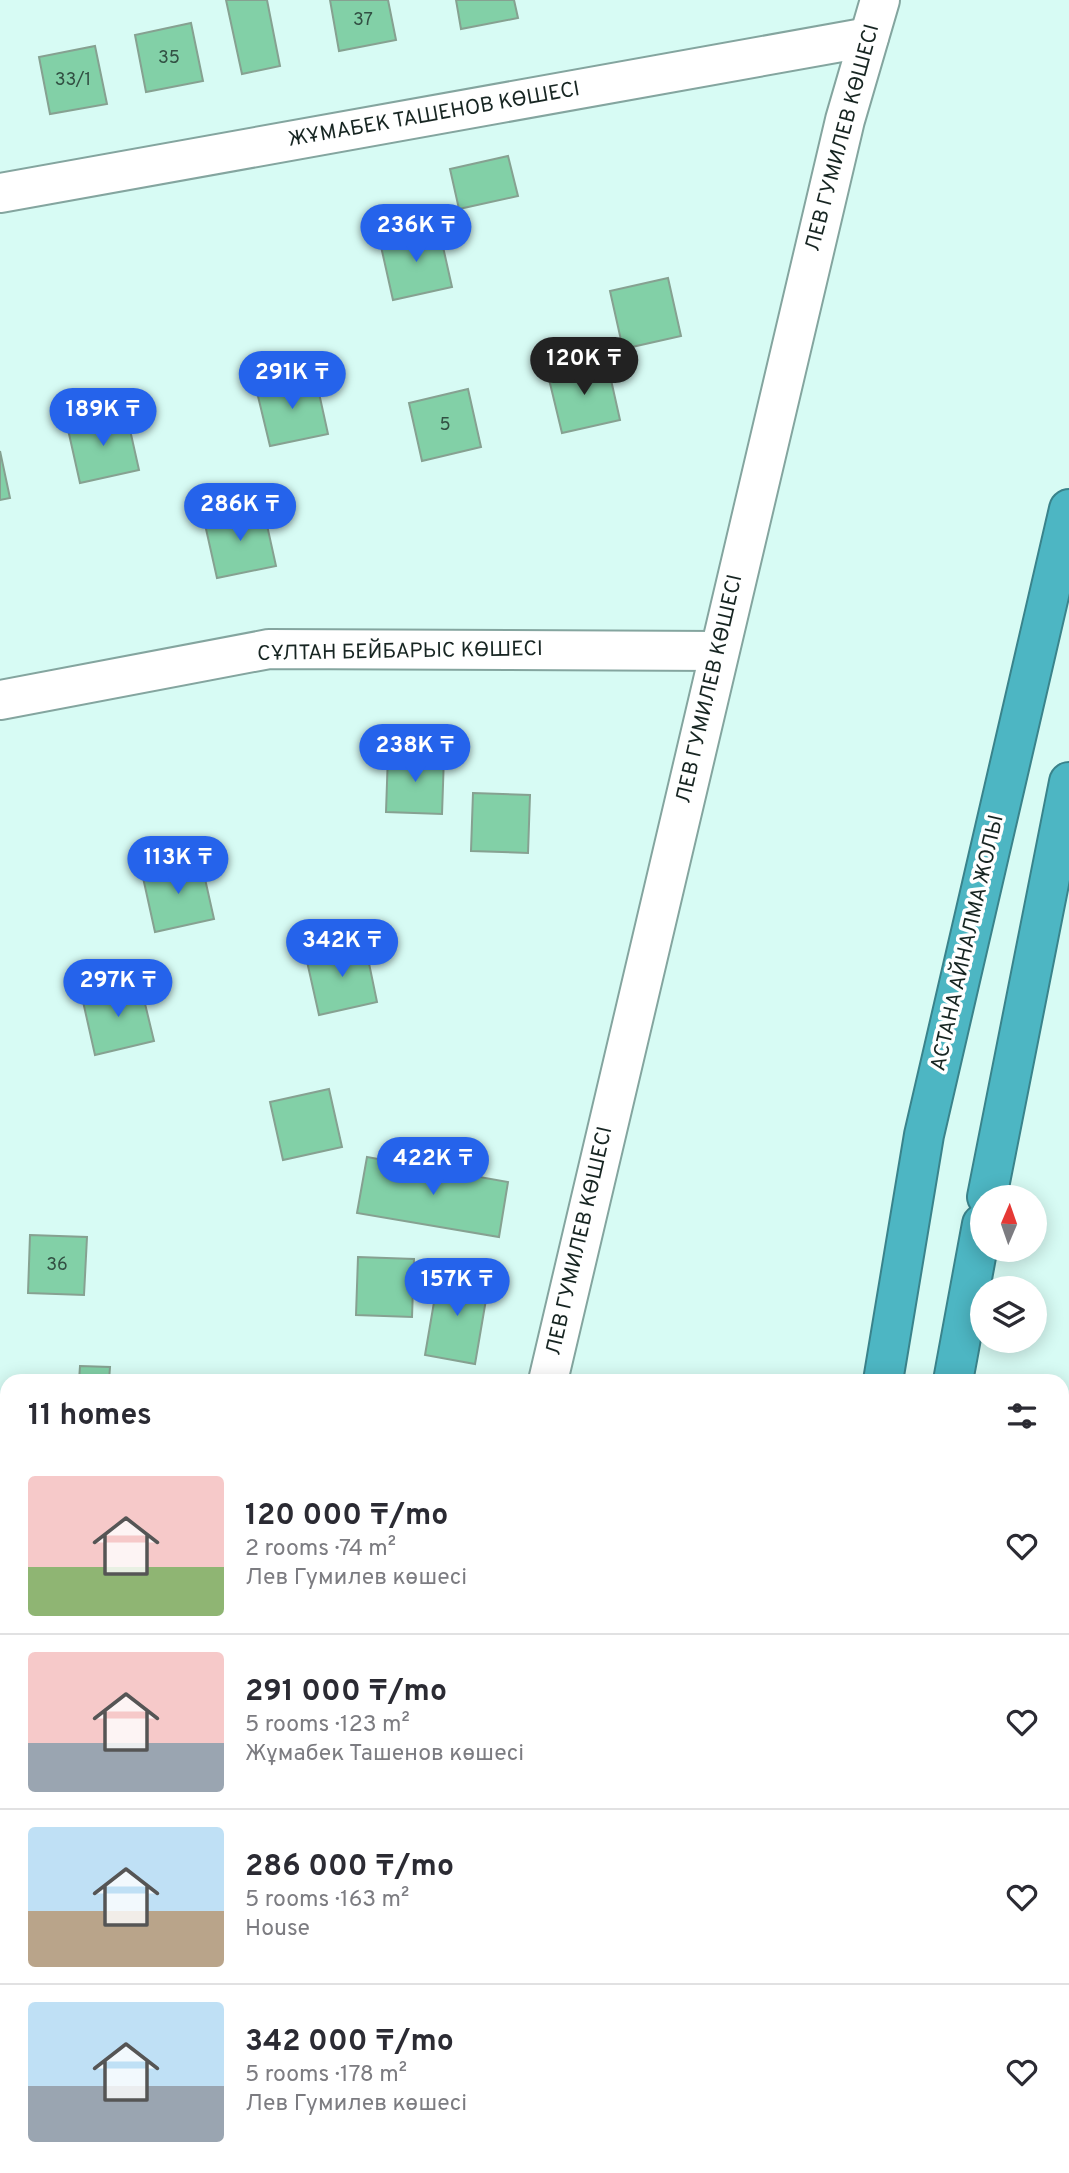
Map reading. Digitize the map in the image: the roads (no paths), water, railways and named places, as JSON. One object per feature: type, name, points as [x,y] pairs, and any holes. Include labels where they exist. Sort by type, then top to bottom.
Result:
[{"type":"highway","name":"АСТАНА АЙНАЛМА ЖОЛЫ","points":[[884,1374],[924,1135],[1069,509]]},
{"type":"highway","points":[[989,1185],[1069,782]]},
{"type":"highway","points":[[954,1374],[975,1262]]},
{"type":"street","name":"ЛЕВ ГУМИЛЕВ КӨШЕСІ","points":[[550,1374],[845,120],[880,0]]},
{"type":"street","name":"ЖҰМАБЕК ТАШЕНОВ КӨШЕСІ","points":[[0,193],[869,37]]},
{"type":"street","name":"СҰЛТАН БЕЙБАРЫС КӨШЕСІ","points":[[0,700],[269,649],[719,651]]}]
